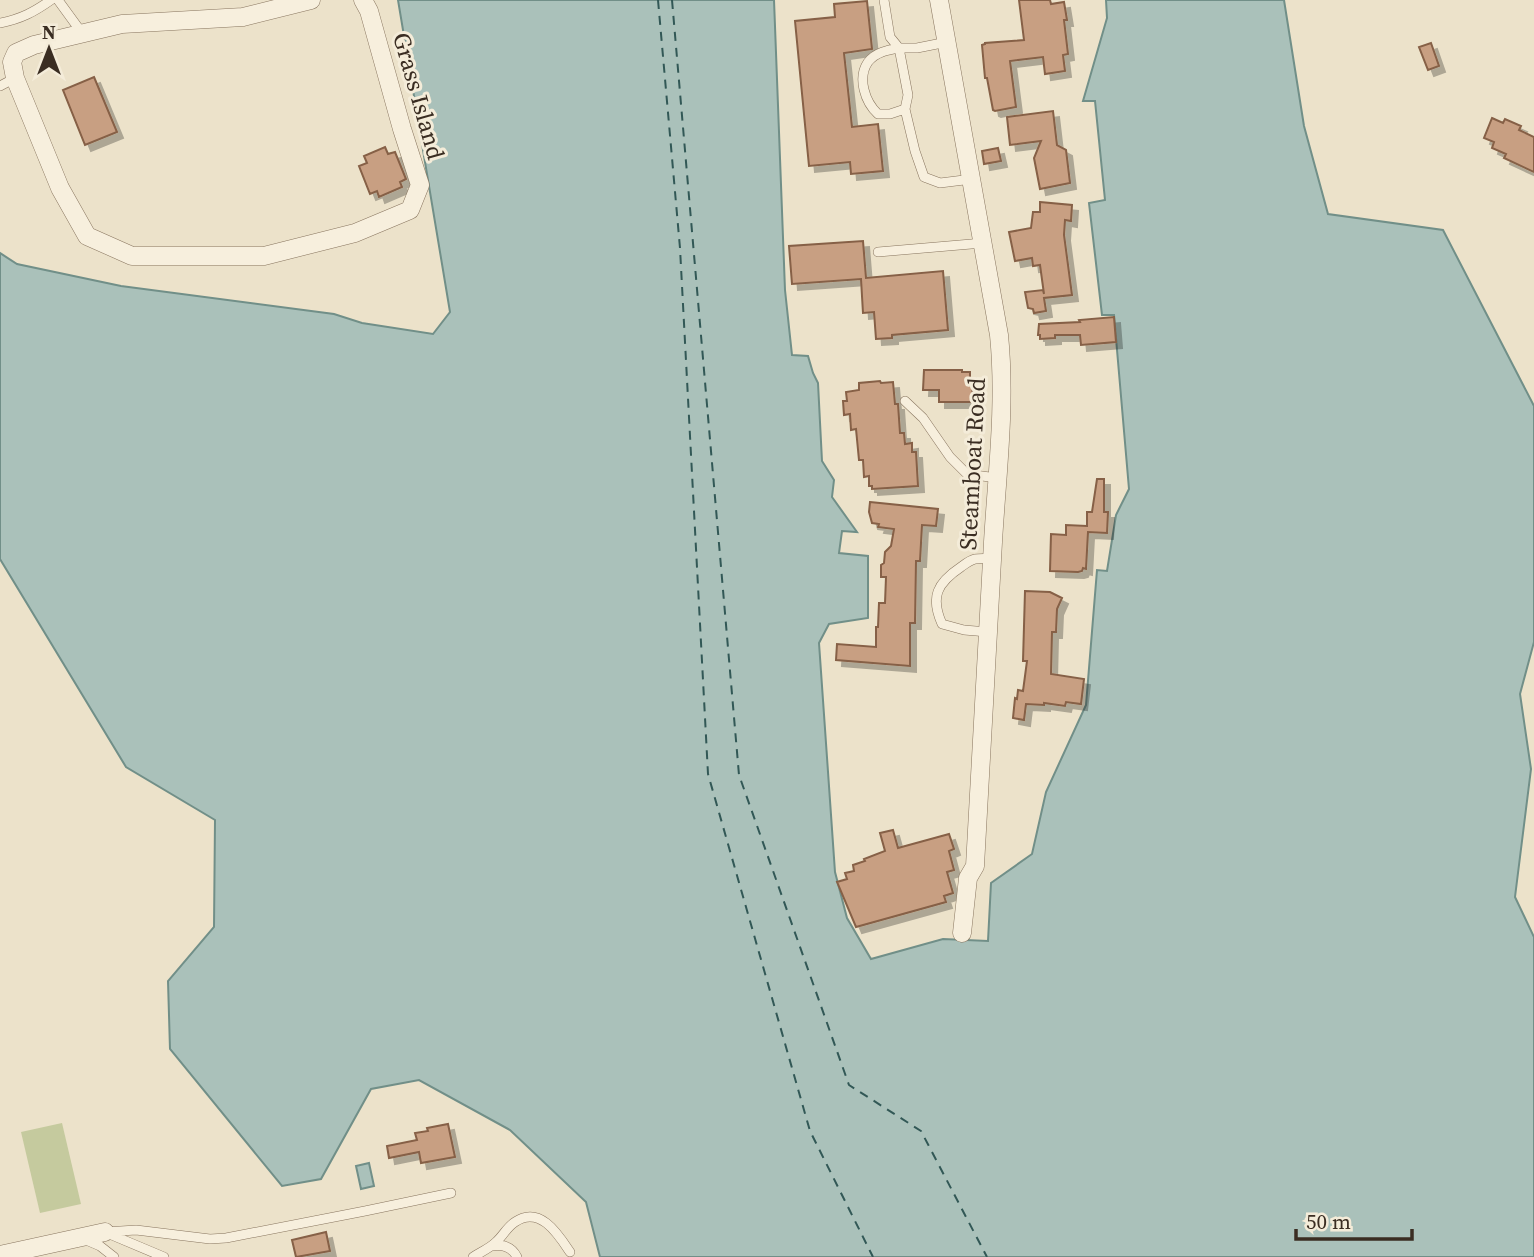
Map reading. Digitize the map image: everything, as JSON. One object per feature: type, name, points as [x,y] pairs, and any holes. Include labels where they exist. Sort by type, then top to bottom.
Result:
[{"type":"street","name":"Grass Island","points":[[311,0],[243,18],[122,24],[34,45],[16,53],[8,82],[60,188],[87,236],[132,256],[264,256],[355,233],[410,210],[420,185],[369,11],[363,0]]},
{"type":"street","name":"Steamboat Road","points":[[939,0],[1001,357],[997,478],[975,866],[968,878],[962,933]]},
{"type":"street","points":[[0,1255],[105,1232]]},
{"type":"lane","points":[[0,23],[18,20],[51,0]]},
{"type":"lane","points":[[58,0],[82,33]]},
{"type":"lane","points":[[884,0],[890,37],[899,48],[908,95],[905,109],[924,177],[940,183],[972,179]]},
{"type":"lane","points":[[905,109],[890,114],[878,114],[872,108],[864,93],[864,74],[868,62],[880,52],[947,42]]},
{"type":"lane","points":[[878,252],[983,243]]},
{"type":"lane","points":[[905,401],[923,418],[950,457],[967,474],[997,478]]},
{"type":"lane","points":[[988,632],[964,630],[943,624],[937,611],[937,595],[940,584],[949,575],[974,559],[992,558]]},
{"type":"lane","points":[[105,1232],[135,1230],[210,1239],[226,1238],[451,1193]]},
{"type":"lane","points":[[473,1257],[498,1241],[517,1220],[529,1216],[545,1220],[570,1252]]},
{"type":"lane","points":[[105,1232],[164,1257]]},
{"type":"lane","points":[[81,1238],[100,1246],[114,1257]]},
{"type":"lane","points":[[479,1257],[488,1248],[502,1245],[517,1257]]},
{"type":"green space","points":[[62,1123],[81,1204],[40,1213],[21,1132]]},
{"type":"water","points":[[398,0],[774,0],[785,290],[792,355],[808,356],[818,383],[822,461],[834,480],[832,497],[857,532],[842,531],[839,553],[868,556],[868,618],[829,624],[819,643],[835,872],[847,918],[871,959],[943,939],[988,941],[991,883],[1032,854],[1046,792],[1086,705],[1097,570],[1107,571],[1116,515],[1129,489],[1114,315],[1102,315],[1089,203],[1105,200],[1095,101],[1083,101],[1107,18],[1106,0],[1284,0],[1304,126],[1328,214],[1443,230],[1534,406],[1534,642],[1520,694],[1531,769],[1515,897],[1534,937],[1534,1257],[600,1257],[586,1202],[510,1130],[419,1080],[371,1089],[321,1179],[282,1186],[170,1049],[168,981],[214,927],[215,820],[126,767],[0,559],[0,253],[17,264],[121,286],[334,314],[362,323],[433,334],[450,312]]},
{"type":"water","points":[[369,1163],[374,1186],[361,1189],[356,1166]]},
{"type":"building","points":[[1019,0],[1050,0],[1051,4],[1064,2],[1068,54],[1063,55],[1065,71],[1045,74],[1043,57],[1010,61],[1016,107],[995,111],[985,78],[982,45],[1024,40]]},
{"type":"building","points":[[867,1],[872,49],[844,53],[852,127],[878,124],[883,171],[851,174],[850,162],[809,166],[795,21],[835,17],[834,4]]},
{"type":"building","points":[[1431,43],[1439,66],[1428,70],[1419,47]]},
{"type":"building","points":[[94,77],[117,132],[85,145],[63,90]]},
{"type":"building","points":[[1053,111],[1057,145],[1066,150],[1070,183],[1040,189],[1034,158],[1041,141],[1010,145],[1007,117]]},
{"type":"building","points":[[1492,118],[1503,123],[1505,119],[1521,126],[1519,130],[1534,137],[1534,172],[1504,158],[1506,154],[1492,148],[1494,142],[1484,138]]},
{"type":"building","points":[[385,147],[388,154],[395,152],[406,179],[400,182],[402,187],[379,197],[377,191],[370,194],[359,166],[367,163],[364,156]]},
{"type":"building","points":[[998,148],[1001,161],[984,164],[982,151]]},
{"type":"building","points":[[1040,202],[1072,205],[1071,221],[1065,220],[1064,235],[1072,295],[1044,298],[1046,311],[1034,313],[1033,309],[1028,308],[1025,292],[1043,290],[1044,294],[1040,265],[1033,266],[1032,258],[1015,261],[1009,232],[1031,228],[1033,212],[1040,212]]},
{"type":"building","points":[[863,241],[866,278],[943,271],[948,330],[876,339],[874,312],[863,313],[861,279],[792,284],[789,246]]},
{"type":"building","points":[[1114,317],[1116,342],[1081,345],[1080,335],[1055,335],[1055,338],[1040,339],[1038,335],[1039,324]]},
{"type":"building","points":[[924,370],[970,372],[970,378],[973,379],[972,402],[939,402],[939,390],[923,390]]},
{"type":"building","points":[[893,382],[900,433],[904,433],[905,444],[912,443],[912,452],[916,452],[918,486],[872,489],[872,486],[869,486],[869,476],[864,477],[863,460],[859,460],[856,429],[851,430],[850,414],[844,415],[843,401],[847,401],[846,392],[859,390],[859,383]]},
{"type":"building","points":[[1097,479],[1104,479],[1104,512],[1108,512],[1107,533],[1088,532],[1086,569],[1078,572],[1050,571],[1051,534],[1066,535],[1066,525],[1087,526],[1087,512],[1092,512]]},
{"type":"building","points":[[870,502],[938,509],[936,526],[922,525],[920,561],[916,561],[915,623],[910,623],[910,666],[836,660],[837,644],[876,647],[879,603],[885,603],[886,577],[881,577],[881,565],[884,563],[885,552],[891,546],[894,529],[878,527],[879,524],[872,523]]},
{"type":"building","points":[[1025,591],[1050,592],[1062,598],[1057,609],[1056,632],[1052,632],[1051,674],[1084,679],[1081,704],[1026,704],[1024,720],[1013,718],[1015,698],[1017,699],[1018,690],[1023,691],[1027,661],[1023,661]]},
{"type":"building","points":[[893,830],[898,848],[949,834],[954,849],[949,851],[954,870],[947,872],[953,893],[944,896],[946,902],[856,927],[837,882],[847,879],[845,873],[854,871],[853,865],[885,851],[880,833]]},
{"type":"building","points":[[448,1124],[455,1157],[421,1163],[419,1152],[389,1158],[387,1146],[417,1140],[415,1133]]},
{"type":"building","points":[[326,1232],[330,1251],[296,1257],[292,1240]]},
{"type":"ferry route","points":[[658,0],[680,248],[708,774],[810,1131],[873,1257]]},
{"type":"ferry route","points":[[672,0],[739,775],[849,1085],[921,1131],[987,1257]]}]
